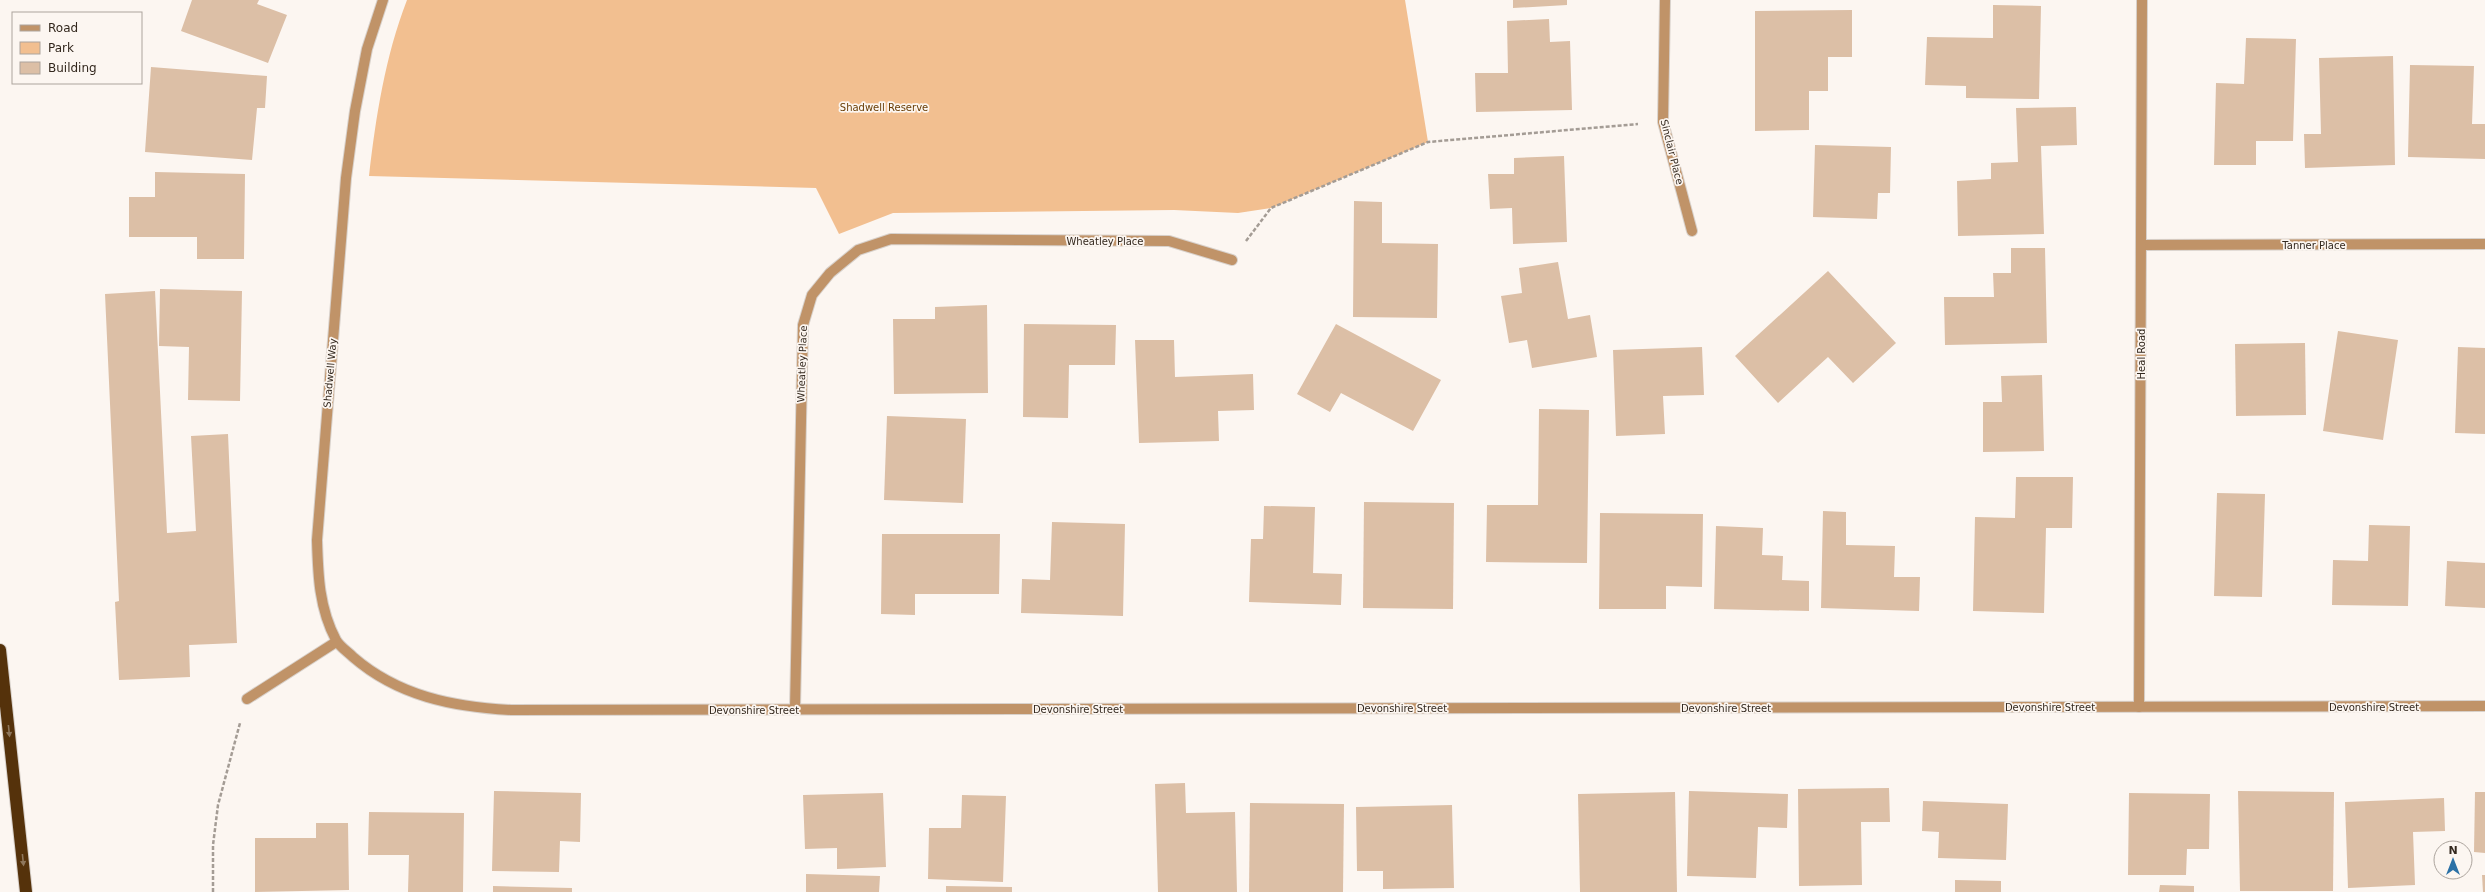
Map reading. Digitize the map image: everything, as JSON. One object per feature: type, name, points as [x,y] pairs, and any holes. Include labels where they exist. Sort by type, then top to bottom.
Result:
[{"type":"highway","points":[[0,650],[26,892]]},
{"type":"street","name":"Shadwell Way","points":[[336,642],[320,596],[317,540],[346,178],[355,111],[367,49],[383,0]]},
{"type":"street","name":"Sinclair Place","points":[[1665,0],[1663,122],[1692,231]]},
{"type":"street","name":"Heal Road","points":[[2139,707],[2142,0]]},
{"type":"street","name":"Wheatley Place","points":[[795,710],[802,325],[812,295],[830,273],[858,250],[891,239],[1169,241],[1232,260]]},
{"type":"street","name":"Tanner Place","points":[[2142,245],[2485,244]]},
{"type":"street","points":[[247,699],[336,642]]},
{"type":"street","name":"Devonshire Street","points":[[336,642],[363,665],[401,687],[434,700],[470,708],[795,710],[2485,706]]},
{"type":"path","points":[[1232,260],[1271,208],[1428,142],[1663,122]]},
{"type":"path","points":[[213,892],[213,845],[218,805],[247,699]]},
{"type":"green space","name":"Shadwell Reserve","points":[[407,0],[1405,0],[1428,142],[1271,208],[1238,213],[1174,210],[893,213],[839,234],[816,188],[369,176],[382,87],[399,21]]},
{"type":"building","points":[[192,0],[259,0],[257,4],[287,15],[268,63],[181,31]]},
{"type":"building","points":[[1513,0],[1567,0],[1567,5],[1513,8]]},
{"type":"building","points":[[1993,5],[2041,6],[2039,99],[1966,98],[1966,86],[1925,85],[1927,37],[1993,38]]},
{"type":"building","points":[[1852,10],[1852,57],[1828,57],[1828,91],[1809,91],[1809,130],[1755,131],[1755,11]]},
{"type":"building","points":[[1549,19],[1550,42],[1570,41],[1572,110],[1476,112],[1475,73],[1508,73],[1507,21]]},
{"type":"building","points":[[2246,38],[2296,39],[2293,141],[2256,141],[2256,165],[2214,165],[2216,83],[2244,84]]},
{"type":"building","points":[[2393,56],[2395,165],[2305,168],[2304,134],[2321,134],[2319,58]]},
{"type":"building","points":[[2410,65],[2474,66],[2472,124],[2485,124],[2485,159],[2408,157]]},
{"type":"building","points":[[151,67],[267,76],[265,108],[257,108],[252,160],[145,152]]},
{"type":"building","points":[[2076,107],[2077,145],[2041,146],[2044,234],[1958,236],[1957,181],[1991,179],[1991,163],[2018,162],[2016,108]]},
{"type":"building","points":[[1815,145],[1891,147],[1890,193],[1878,193],[1877,219],[1813,217]]},
{"type":"building","points":[[1564,156],[1567,242],[1513,244],[1512,208],[1490,209],[1488,174],[1514,174],[1514,158]]},
{"type":"building","points":[[155,172],[245,174],[244,259],[197,259],[197,237],[129,237],[129,197],[155,197]]},
{"type":"building","points":[[1354,201],[1382,202],[1382,243],[1438,244],[1437,318],[1353,317]]},
{"type":"building","points":[[2011,248],[2045,248],[2047,343],[1945,345],[1944,297],[1994,297],[1993,273],[2011,273]]},
{"type":"building","points":[[1558,262],[1568,319],[1590,315],[1597,357],[1532,368],[1527,340],[1509,343],[1501,296],[1522,293],[1519,268]]},
{"type":"building","points":[[1828,271],[1896,343],[1853,383],[1828,357],[1778,403],[1735,356]]},
{"type":"building","points":[[160,289],[242,291],[240,401],[188,400],[189,347],[159,346]]},
{"type":"building","points":[[155,291],[167,533],[196,531],[191,436],[228,434],[237,643],[189,645],[190,677],[119,680],[115,602],[119,601],[105,294]]},
{"type":"building","points":[[987,305],[988,393],[894,394],[893,319],[935,319],[935,307]]},
{"type":"building","points":[[1024,324],[1116,325],[1115,365],[1069,365],[1068,418],[1023,417]]},
{"type":"building","points":[[1336,324],[1441,380],[1413,431],[1341,393],[1330,412],[1297,394]]},
{"type":"building","points":[[2338,331],[2398,340],[2383,440],[2323,431]]},
{"type":"building","points":[[1135,340],[1174,340],[1175,377],[1253,374],[1254,410],[1218,411],[1219,441],[1139,443]]},
{"type":"building","points":[[2305,343],[2306,415],[2236,416],[2235,344]]},
{"type":"building","points":[[1702,347],[1704,395],[1663,396],[1665,434],[1616,436],[1613,350]]},
{"type":"building","points":[[2458,347],[2485,348],[2485,434],[2455,433]]},
{"type":"building","points":[[2042,375],[2044,451],[1983,452],[1983,402],[2002,402],[2001,376]]},
{"type":"building","points":[[1539,409],[1589,410],[1587,563],[1486,562],[1487,505],[1538,505]]},
{"type":"building","points":[[887,416],[966,419],[963,503],[884,500]]},
{"type":"building","points":[[2016,477],[2073,477],[2072,528],[2046,528],[2044,613],[1973,611],[1975,517],[2015,518]]},
{"type":"building","points":[[2217,493],[2265,494],[2262,597],[2214,596]]},
{"type":"building","points":[[1364,502],[1454,503],[1453,609],[1363,608]]},
{"type":"building","points":[[1264,506],[1315,507],[1313,573],[1342,574],[1341,605],[1249,602],[1251,539],[1263,539]]},
{"type":"building","points":[[1823,511],[1846,512],[1846,545],[1895,546],[1894,577],[1920,577],[1919,611],[1821,608]]},
{"type":"building","points":[[1600,513],[1703,514],[1702,587],[1666,586],[1666,609],[1599,609]]},
{"type":"building","points":[[1052,522],[1125,524],[1123,616],[1021,613],[1022,579],[1050,580]]},
{"type":"building","points":[[2369,525],[2410,526],[2408,606],[2332,605],[2333,560],[2368,561]]},
{"type":"building","points":[[1716,526],[1763,528],[1762,555],[1783,556],[1782,580],[1809,581],[1809,611],[1714,609]]},
{"type":"building","points":[[882,534],[1000,534],[999,594],[915,594],[915,615],[881,614]]},
{"type":"building","points":[[2447,561],[2485,563],[2485,608],[2445,606]]},
{"type":"building","points":[[1185,783],[1186,813],[1235,812],[1237,892],[1158,892],[1155,784]]},
{"type":"building","points":[[1889,788],[1890,822],[1861,822],[1862,885],[1799,886],[1798,789]]},
{"type":"building","points":[[494,791],[581,793],[580,842],[560,841],[559,872],[492,871]]},
{"type":"building","points":[[1689,791],[1788,794],[1787,828],[1758,827],[1756,878],[1687,876]]},
{"type":"building","points":[[2238,791],[2334,792],[2333,891],[2240,891]]},
{"type":"building","points":[[1675,792],[1677,892],[1580,892],[1578,794]]},
{"type":"building","points":[[2475,792],[2485,792],[2485,853],[2474,852]]},
{"type":"building","points":[[883,793],[886,867],[837,869],[837,848],[805,849],[803,795]]},
{"type":"building","points":[[2129,793],[2210,794],[2209,849],[2187,849],[2186,875],[2128,875]]},
{"type":"building","points":[[962,795],[1006,796],[1003,882],[928,879],[929,828],[961,828]]},
{"type":"building","points":[[2444,798],[2445,831],[2413,832],[2415,885],[2348,888],[2345,802]]},
{"type":"building","points":[[1923,801],[2008,804],[2006,860],[1938,858],[1939,832],[1922,831]]},
{"type":"building","points":[[1250,803],[1344,804],[1343,892],[1249,892]]},
{"type":"building","points":[[1452,805],[1454,888],[1383,889],[1383,871],[1357,871],[1356,807]]},
{"type":"building","points":[[369,812],[464,813],[463,892],[408,892],[409,855],[368,855]]},
{"type":"building","points":[[316,823],[348,823],[349,890],[255,892],[255,838],[316,838]]},
{"type":"building","points":[[806,874],[880,876],[879,892],[806,892]]},
{"type":"building","points":[[2482,875],[2485,875],[2485,892],[2483,892]]},
{"type":"building","points":[[1955,880],[2001,881],[2001,892],[1955,892]]},
{"type":"building","points":[[2160,885],[2194,886],[2194,892],[2159,892]]},
{"type":"building","points":[[493,886],[572,888],[572,892],[493,892]]},
{"type":"building","points":[[946,886],[1012,887],[1012,892],[946,892]]}]
